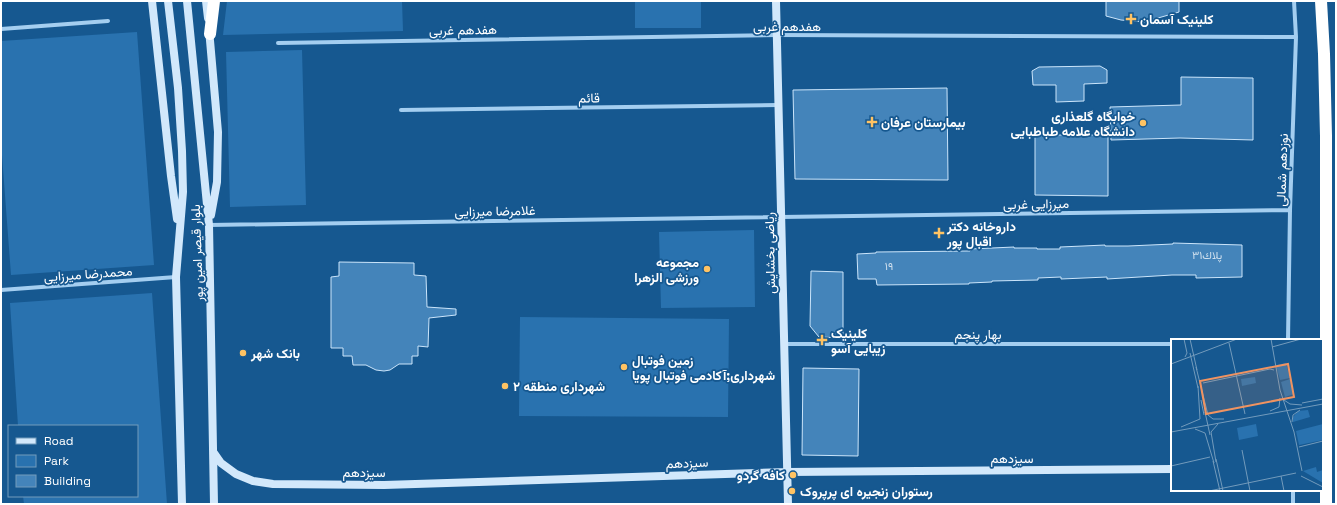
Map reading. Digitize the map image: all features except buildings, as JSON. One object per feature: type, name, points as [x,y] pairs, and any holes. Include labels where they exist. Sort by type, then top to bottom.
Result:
[{"type":"highway","points":[[210,34],[214,1]]},
{"type":"highway","points":[[1321,1],[1326,136],[1326,504]]},
{"type":"main road","points":[[152,1],[171,176],[180,233]]},
{"type":"main road","name":"بلوار قیصر امین پور","points":[[168,1],[178,88],[183,192],[176,277],[182,504]]},
{"type":"main road","name":"بلوار قیصر امین پور","points":[[187,1],[209,225],[214,504]]},
{"type":"main road","points":[[206,1],[218,132],[217,182],[209,225]]},
{"type":"main road","name":"ریاضی بخشایش","points":[[776,1],[788,504]]},
{"type":"main road","name":"سیزدهم","points":[[214,453],[221,462],[236,474],[253,481],[273,484],[384,484],[787,472],[1171,469]]},
{"type":"street","name":"نوزدهم شمالی","points":[[1288,339],[1290,210],[1296,37],[1294,1]]},
{"type":"street","points":[[1,29],[108,21]]},
{"type":"street","name":"هفدهم غربی","points":[[278,43],[777,35],[1296,37]]},
{"type":"street","name":"قائم","points":[[401,110],[779,105]]},
{"type":"street","name":"میرزایی غربی","points":[[781,217],[1290,210]]},
{"type":"street","name":"غلامرضا میرزایی","points":[[209,225],[781,217]]},
{"type":"street","name":"محمدرضا میرزایی","points":[[1,290],[176,277]]},
{"type":"street","name":"بهار پنجم","points":[[784,344],[1171,344]]},
{"type":"street","points":[[1293,491],[1293,504]]},
{"type":"green space","points":[[227,1],[402,1],[403,31],[223,35]]},
{"type":"green space","points":[[635,1],[701,1],[701,28],[635,28]]},
{"type":"green space","points":[[137,32],[154,265],[11,275],[1,142],[1,41]]},
{"type":"green space","points":[[302,50],[306,205],[230,207],[226,52]]},
{"type":"green space","name":"مجموعه ورزشی الزهرا","points":[[754,230],[755,307],[661,308],[659,232]]},
{"type":"green space","points":[[152,293],[167,504],[24,504],[23,497],[138,497],[138,425],[18,425],[10,303]]},
{"type":"green space","name":"زمین فوتبال شهرداری;آکادمی فوتبال پویا","points":[[520,317],[729,319],[728,417],[519,416]]},
{"type":"place","name":"کلینیک آسمان","points":[[1131,19]]},
{"type":"place","name":"بیمارستان عرفان","points":[[872,122]]},
{"type":"place","name":"خوابگاه گلعذاری دانشگاه علامه طباطبایی","points":[[1143,123]]},
{"type":"place","name":"داروخانه دکتر اقبال پور","points":[[939,233]]},
{"type":"place","name":"مجموعه ورزشی الزهرا","points":[[707,269]]},
{"type":"place","name":"کلینیک زیبایی آسو","points":[[822,340]]},
{"type":"place","name":"بانک شهر","points":[[243,353]]},
{"type":"place","name":"زمین فوتبال شهرداری;آکادمی فوتبال پویا","points":[[624,367]]},
{"type":"place","name":"شهرداری منطقه ۲","points":[[505,386]]},
{"type":"place","name":"کافه گردو","points":[[793,475]]},
{"type":"place","name":"رستوران زنجیره ای پرپروک","points":[[792,491]]}]
